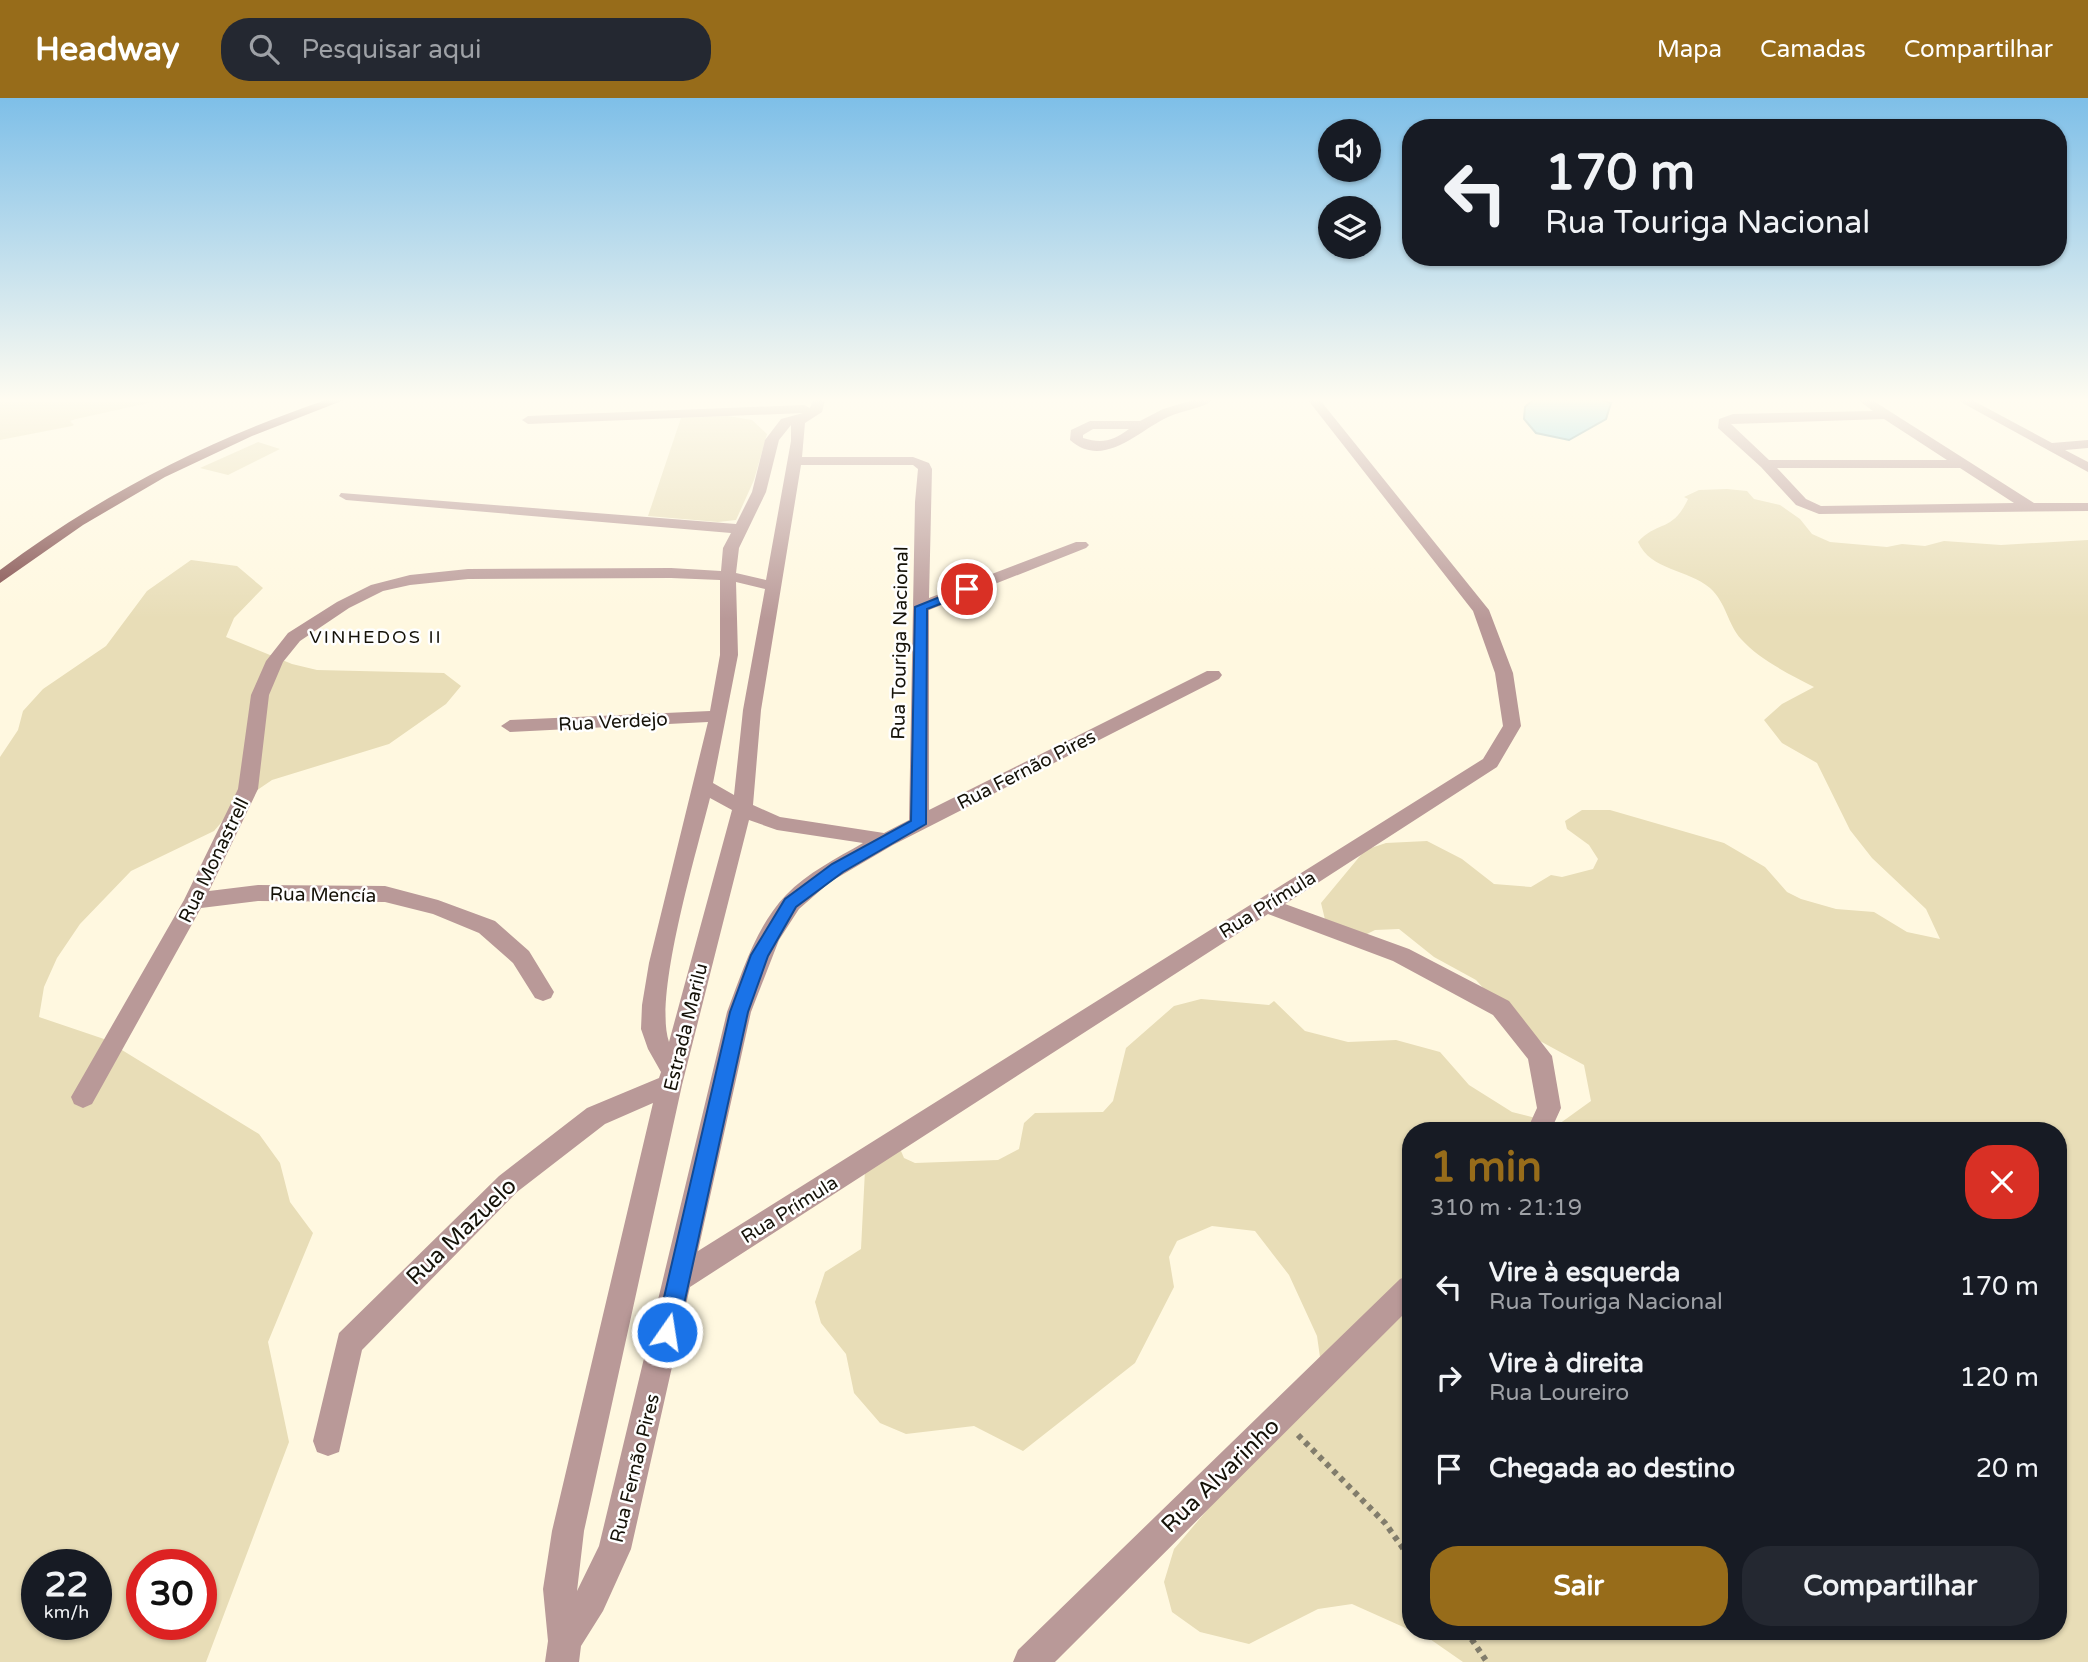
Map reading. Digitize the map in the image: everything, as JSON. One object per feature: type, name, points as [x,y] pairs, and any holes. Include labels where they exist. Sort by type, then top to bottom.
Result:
[{"type":"main road","points":[[0,578],[65,529],[164,473]]},
{"type":"street","points":[[672,1078],[653,1028],[660,963],[703,786],[729,655],[728,576],[731,548],[759,492],[764,473]]},
{"type":"street","name":"Estrada Marilu","points":[[564,1651],[560,1589],[568,1531],[672,1078],[743,806],[752,710],[791,473]]},
{"type":"street","name":"Rua Touriga Nacional","points":[[919,824],[922,502],[925,473]]},
{"type":"street","name":"Rua Prímula","points":[[680,1278],[1490,762],[1512,726],[1504,673],[1481,610],[1372,473]]},
{"type":"street","points":[[1774,473],[1801,502],[1819,510],[2088,507]]},
{"type":"street","points":[[1975,473],[2031,508]]},
{"type":"street","points":[[346,496],[740,529]]},
{"type":"street","points":[[921,607],[1081,544]]},
{"type":"street","name":"Rua Monastrell","points":[[83,1097],[194,901],[248,789],[260,695],[275,660],[294,637],[343,605],[377,588],[410,580],[468,574],[671,573],[728,576],[774,586]]},
{"type":"street","name":"Rua Fernão Pires","points":[[564,1651],[615,1549],[680,1278],[739,1012],[760,955],[790,903],[837,868],[886,840],[1213,675]]},
{"type":"street","name":"Rua Verdejo","points":[[510,726],[716,716]]},
{"type":"street","points":[[703,786],[776,823],[886,840]]},
{"type":"street","name":"Rua Mencía","points":[[194,901],[258,893],[385,894],[438,908],[487,927],[521,957],[543,992]]},
{"type":"street","points":[[1266,905],[1401,955],[1501,1007],[1540,1056],[1549,1108],[1543,1122]]},
{"type":"street","name":"Rua Mazuelo","points":[[328,1441],[349,1343],[508,1184],[596,1116],[672,1078]]},
{"type":"street","name":"Rua Alvarinho","points":[[1030,1662],[1402,1297]]},
{"type":"path","points":[[1280,1416],[1385,1523],[1402,1547]]},
{"type":"path","points":[[1472,1640],[1487,1662]]},
{"type":"shaded area","points":[[662,473],[756,473],[736,520],[718,522],[648,516]]},
{"type":"shaded area","points":[[1699,490],[1747,491],[1754,499],[1780,505],[1800,519],[1812,534],[1830,542],[1887,547],[1902,544],[1925,546],[1944,541],[2001,545],[2088,540],[2088,1662],[1463,1662],[1431,1640],[2067,1640],[2067,1122],[1562,1122],[1591,1101],[1584,1065],[1540,1041],[1503,1010],[1476,980],[1434,957],[1399,929],[1375,930],[1349,943],[1329,936],[1321,903],[1365,850],[1386,843],[1427,841],[1462,859],[1494,884],[1531,887],[1551,875],[1562,877],[1593,869],[1598,859],[1589,845],[1567,829],[1565,821],[1582,810],[1610,810],[1724,843],[1765,867],[1787,892],[1801,899],[1836,909],[1874,912],[1907,932],[1940,939],[1926,909],[1872,858],[1850,830],[1817,763],[1782,743],[1764,720],[1782,704],[1814,687],[1757,654],[1737,633],[1720,600],[1710,588],[1652,559],[1638,542],[1676,517],[1688,499],[1684,497]]},
{"type":"shaded area","points":[[191,560],[237,566],[263,588],[234,618],[226,637],[292,664],[317,670],[444,673],[461,686],[446,704],[389,744],[272,780],[238,803],[214,831],[131,871],[80,924],[57,958],[44,987],[39,1017],[104,1039],[259,1134],[280,1163],[290,1202],[313,1233],[268,1342],[289,1442],[217,1633],[217,1549],[126,1549],[126,1640],[214,1640],[206,1662],[0,1662],[0,757],[18,730],[23,711],[43,689],[106,646],[147,591]]},
{"type":"shaded area","points":[[1201,999],[1269,1005],[1274,1001],[1305,1031],[1348,1042],[1396,1040],[1440,1052],[1469,1085],[1512,1112],[1551,1122],[1402,1122],[1402,1626],[1352,1604],[1318,1609],[1249,1644],[1200,1632],[1172,1612],[1164,1582],[1174,1549],[1277,1428],[1320,1357],[1317,1336],[1289,1275],[1255,1231],[1212,1226],[1177,1241],[1169,1257],[1174,1287],[1135,1363],[1023,1451],[974,1426],[906,1434],[880,1423],[854,1393],[846,1354],[821,1323],[815,1302],[825,1272],[861,1249],[865,1170],[898,1144],[904,1158],[915,1163],[998,1160],[1019,1149],[1024,1123],[1035,1113],[1103,1112],[1113,1101],[1126,1048],[1174,1006]]},
{"type":"district","name":"VINHEDOS II","points":[[376,637]]},
{"type":"route","points":[[667,1332],[739,1012],[760,955],[790,903],[837,868],[919,824],[921,607],[967,589]]}]
